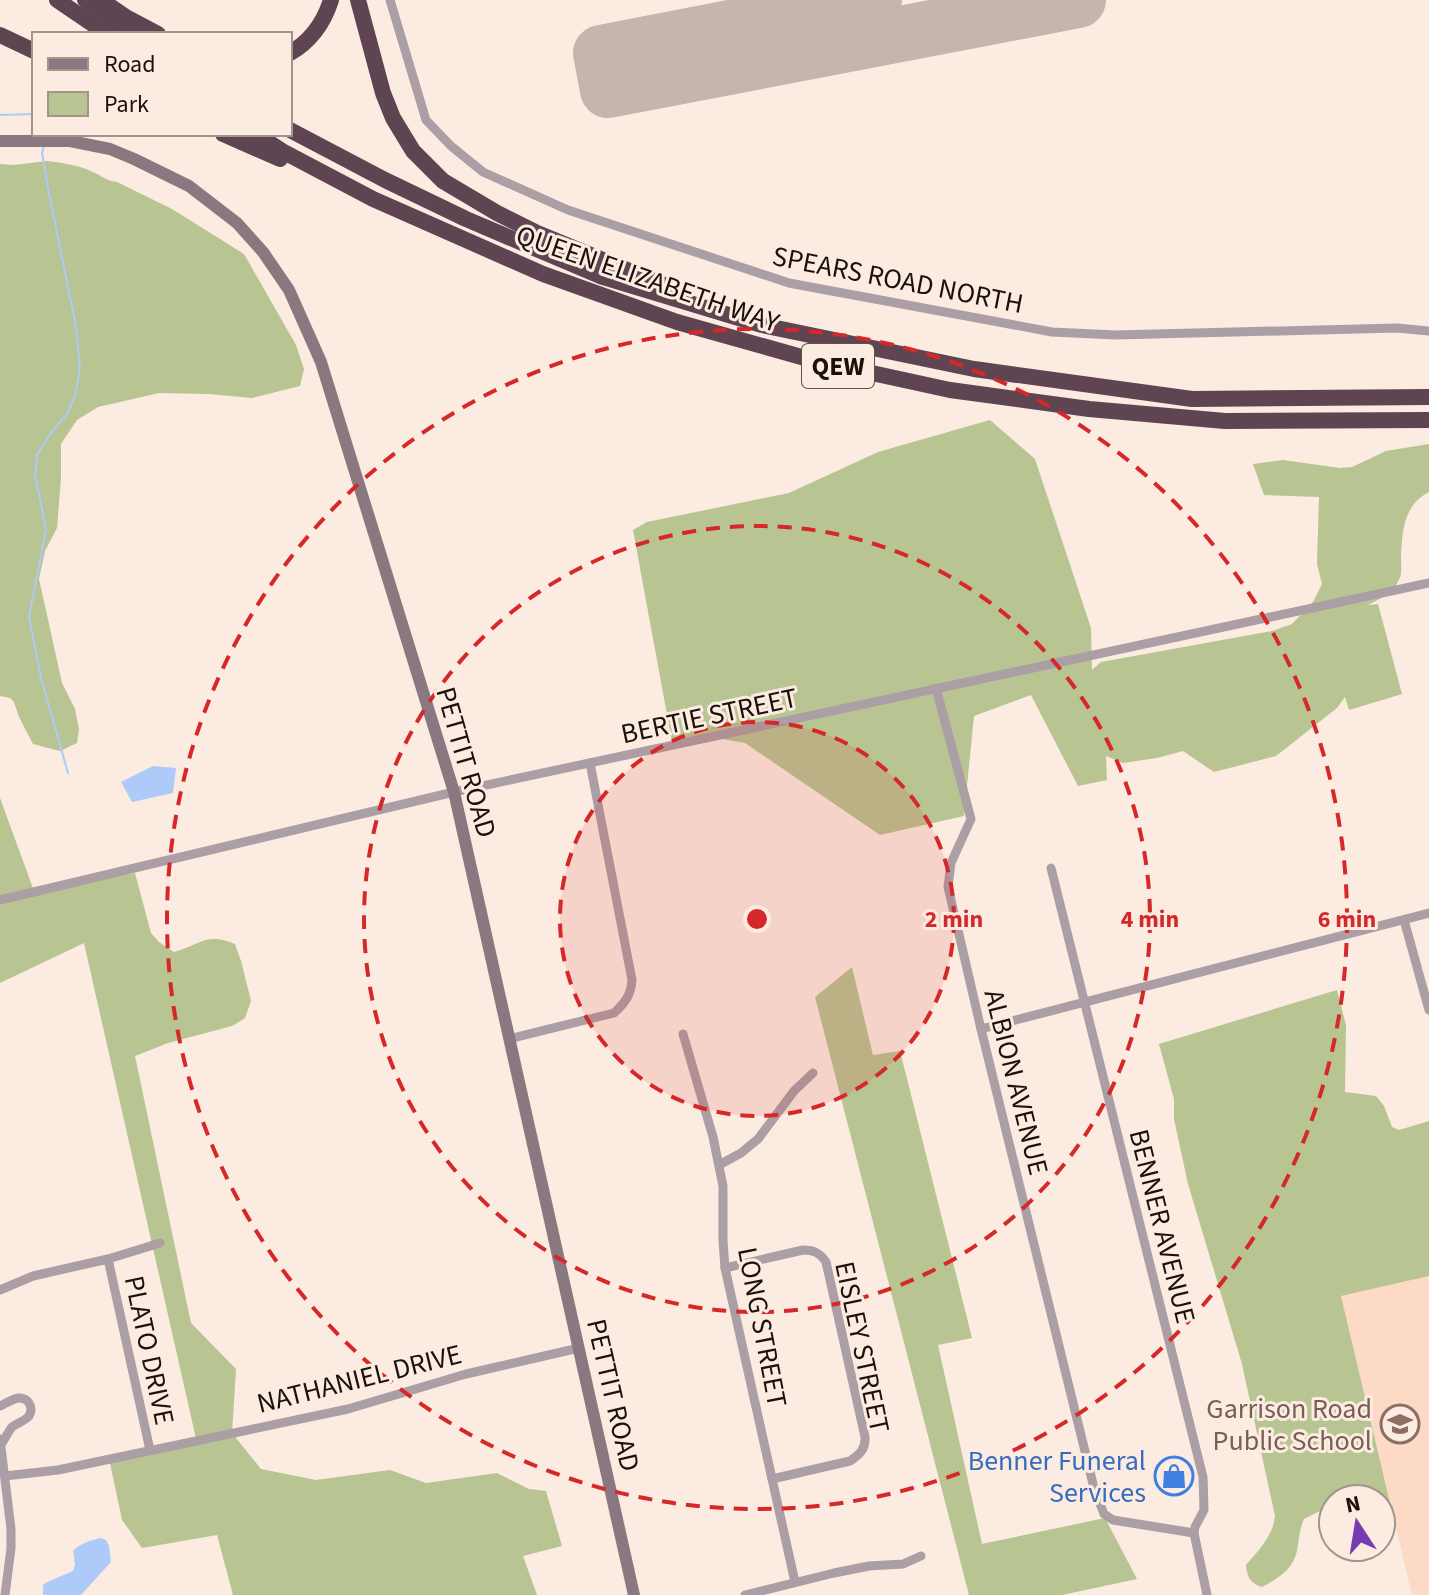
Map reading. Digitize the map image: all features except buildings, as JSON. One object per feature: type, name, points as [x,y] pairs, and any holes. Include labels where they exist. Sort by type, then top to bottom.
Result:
[{"type":"highway","points":[[57,0],[104,32]]},
{"type":"highway","points":[[85,0],[130,32]]},
{"type":"highway","points":[[101,0],[154,32]]},
{"type":"highway","points":[[292,51],[318,28],[331,0]]},
{"type":"highway","points":[[358,0],[383,93],[393,118],[413,151],[443,181],[537,233],[762,325]]},
{"type":"highway","points":[[0,35],[32,50]]},
{"type":"highway","name":"QUEEN ELIZABETH WAY","points":[[292,131],[466,219],[600,276],[762,325],[974,369],[1192,399],[1429,397]]},
{"type":"highway","points":[[228,136],[373,199]]},
{"type":"highway","name":"QUEEN ELIZABETH WAY","points":[[259,136],[373,199],[543,274],[677,322],[812,360],[935,386],[1089,409],[1225,421],[1429,420]]},
{"type":"street","name":"SPEARS ROAD NORTH","points":[[390,0],[426,120],[483,172],[568,210],[789,283],[1052,332],[1116,335],[1397,328],[1429,331]]},
{"type":"street","name":"PETTIT ROAD","points":[[0,141],[70,141],[110,149],[189,186],[237,223],[263,252],[289,290],[321,362],[454,792],[634,1595]]},
{"type":"street","name":"BERTIE STREET","points":[[0,900],[454,792],[1429,583]]},
{"type":"street","name":"ALBION AVENUE","points":[[936,688],[971,819],[951,863],[948,887],[1094,1488],[1104,1514],[1113,1520],[1194,1533]]},
{"type":"street","points":[[509,1039],[614,1013],[625,1003],[631,990],[632,980],[590,763]]},
{"type":"street","name":"BENNER AVENUE","points":[[1051,868],[1203,1477],[1204,1510],[1194,1533],[1207,1595]]},
{"type":"street","points":[[981,1029],[1429,913]]},
{"type":"street","points":[[1404,920],[1429,1010]]},
{"type":"street","name":"LONG STREET","points":[[683,1034],[719,1165],[723,1186],[725,1268],[795,1582]]},
{"type":"street","points":[[719,1165],[758,1139],[794,1091],[813,1073]]},
{"type":"street","points":[[0,1290],[33,1276],[108,1259],[160,1243]]},
{"type":"street","name":"EISLEY STREET","points":[[725,1268],[803,1250],[822,1256],[826,1262],[865,1437],[863,1449],[850,1461],[772,1479]]},
{"type":"street","name":"PLATO DRIVE","points":[[108,1259],[150,1450]]},
{"type":"street","name":"NATHANIEL DRIVE","points":[[5,1476],[58,1470],[348,1409],[466,1374],[579,1348]]},
{"type":"street","points":[[0,1406],[22,1398],[31,1407],[27,1418],[11,1428],[1,1441],[11,1529],[5,1595]]},
{"type":"street","points":[[745,1595],[869,1566],[903,1564],[921,1556]]},
{"type":"shaded area","name":"Garrison Road Public School","points":[[1429,1276],[1429,1595],[1412,1595],[1397,1532],[1397,1483],[1385,1483],[1341,1296]]},
{"type":"green space","points":[[47,161],[82,168],[117,182],[172,209],[244,254],[296,345],[304,369],[300,386],[252,398],[159,393],[98,407],[77,420],[61,444],[57,528],[45,551],[39,579],[62,683],[75,709],[79,729],[77,743],[60,751],[33,744],[14,702],[0,696],[0,164]]},
{"type":"green space","points":[[990,420],[1035,459],[1091,628],[1092,670],[1101,662],[1272,631],[1292,624],[1313,602],[1322,584],[1317,564],[1319,497],[1264,495],[1253,464],[1283,460],[1352,467],[1386,451],[1429,444],[1429,492],[1414,504],[1406,520],[1400,577],[1391,590],[1368,605],[1378,604],[1402,694],[1349,710],[1345,697],[1337,708],[1276,756],[1214,772],[1183,751],[1123,763],[1106,756],[1107,780],[1078,786],[1031,695],[974,716],[964,816],[880,835],[745,743],[716,738],[673,747],[633,530],[647,522],[789,493],[878,452]]},
{"type":"green space","points":[[0,798],[34,891],[135,873],[151,933],[159,942],[174,952],[210,939],[235,944],[251,1001],[245,1018],[232,1026],[168,1043],[135,1056],[191,1323],[236,1369],[232,1433],[261,1469],[316,1480],[390,1470],[426,1483],[497,1473],[529,1489],[546,1491],[562,1546],[523,1556],[537,1595],[233,1595],[217,1535],[142,1548],[122,1520],[110,1463],[197,1443],[84,943],[0,983]]},
{"type":"green space","points":[[852,967],[873,1055],[900,1051],[972,1338],[938,1345],[982,1544],[1105,1518],[1137,1579],[1062,1595],[969,1595],[815,997]]},
{"type":"green space","points":[[1337,990],[1346,1025],[1345,1092],[1376,1096],[1384,1106],[1392,1127],[1399,1130],[1429,1121],[1429,1276],[1341,1296],[1385,1483],[1317,1483],[1317,1512],[1304,1519],[1292,1564],[1279,1577],[1262,1587],[1250,1579],[1246,1565],[1268,1536],[1275,1516],[1242,1364],[1188,1184],[1174,1119],[1174,1099],[1159,1044]]},
{"type":"water","points":[[153,766],[176,768],[173,793],[132,802],[121,782]]},
{"type":"water","points":[[100,1538],[106,1540],[109,1546],[111,1562],[81,1595],[43,1595],[43,1585],[73,1571],[73,1551],[82,1544]]},
{"type":"waterway","points":[[0,115],[32,114]]},
{"type":"waterway","points":[[44,146],[42,153],[76,327],[80,368],[75,396],[67,414],[37,455],[35,475],[46,529],[29,617],[41,678],[68,773]]},
{"type":"runway","points":[[874,0],[601,53],[608,90],[1078,0]]},
{"type":"place","name":"Garrison Road Public School","points":[[1400,1424]]},
{"type":"place","name":"Benner Funeral Services","points":[[1174,1476]]}]
